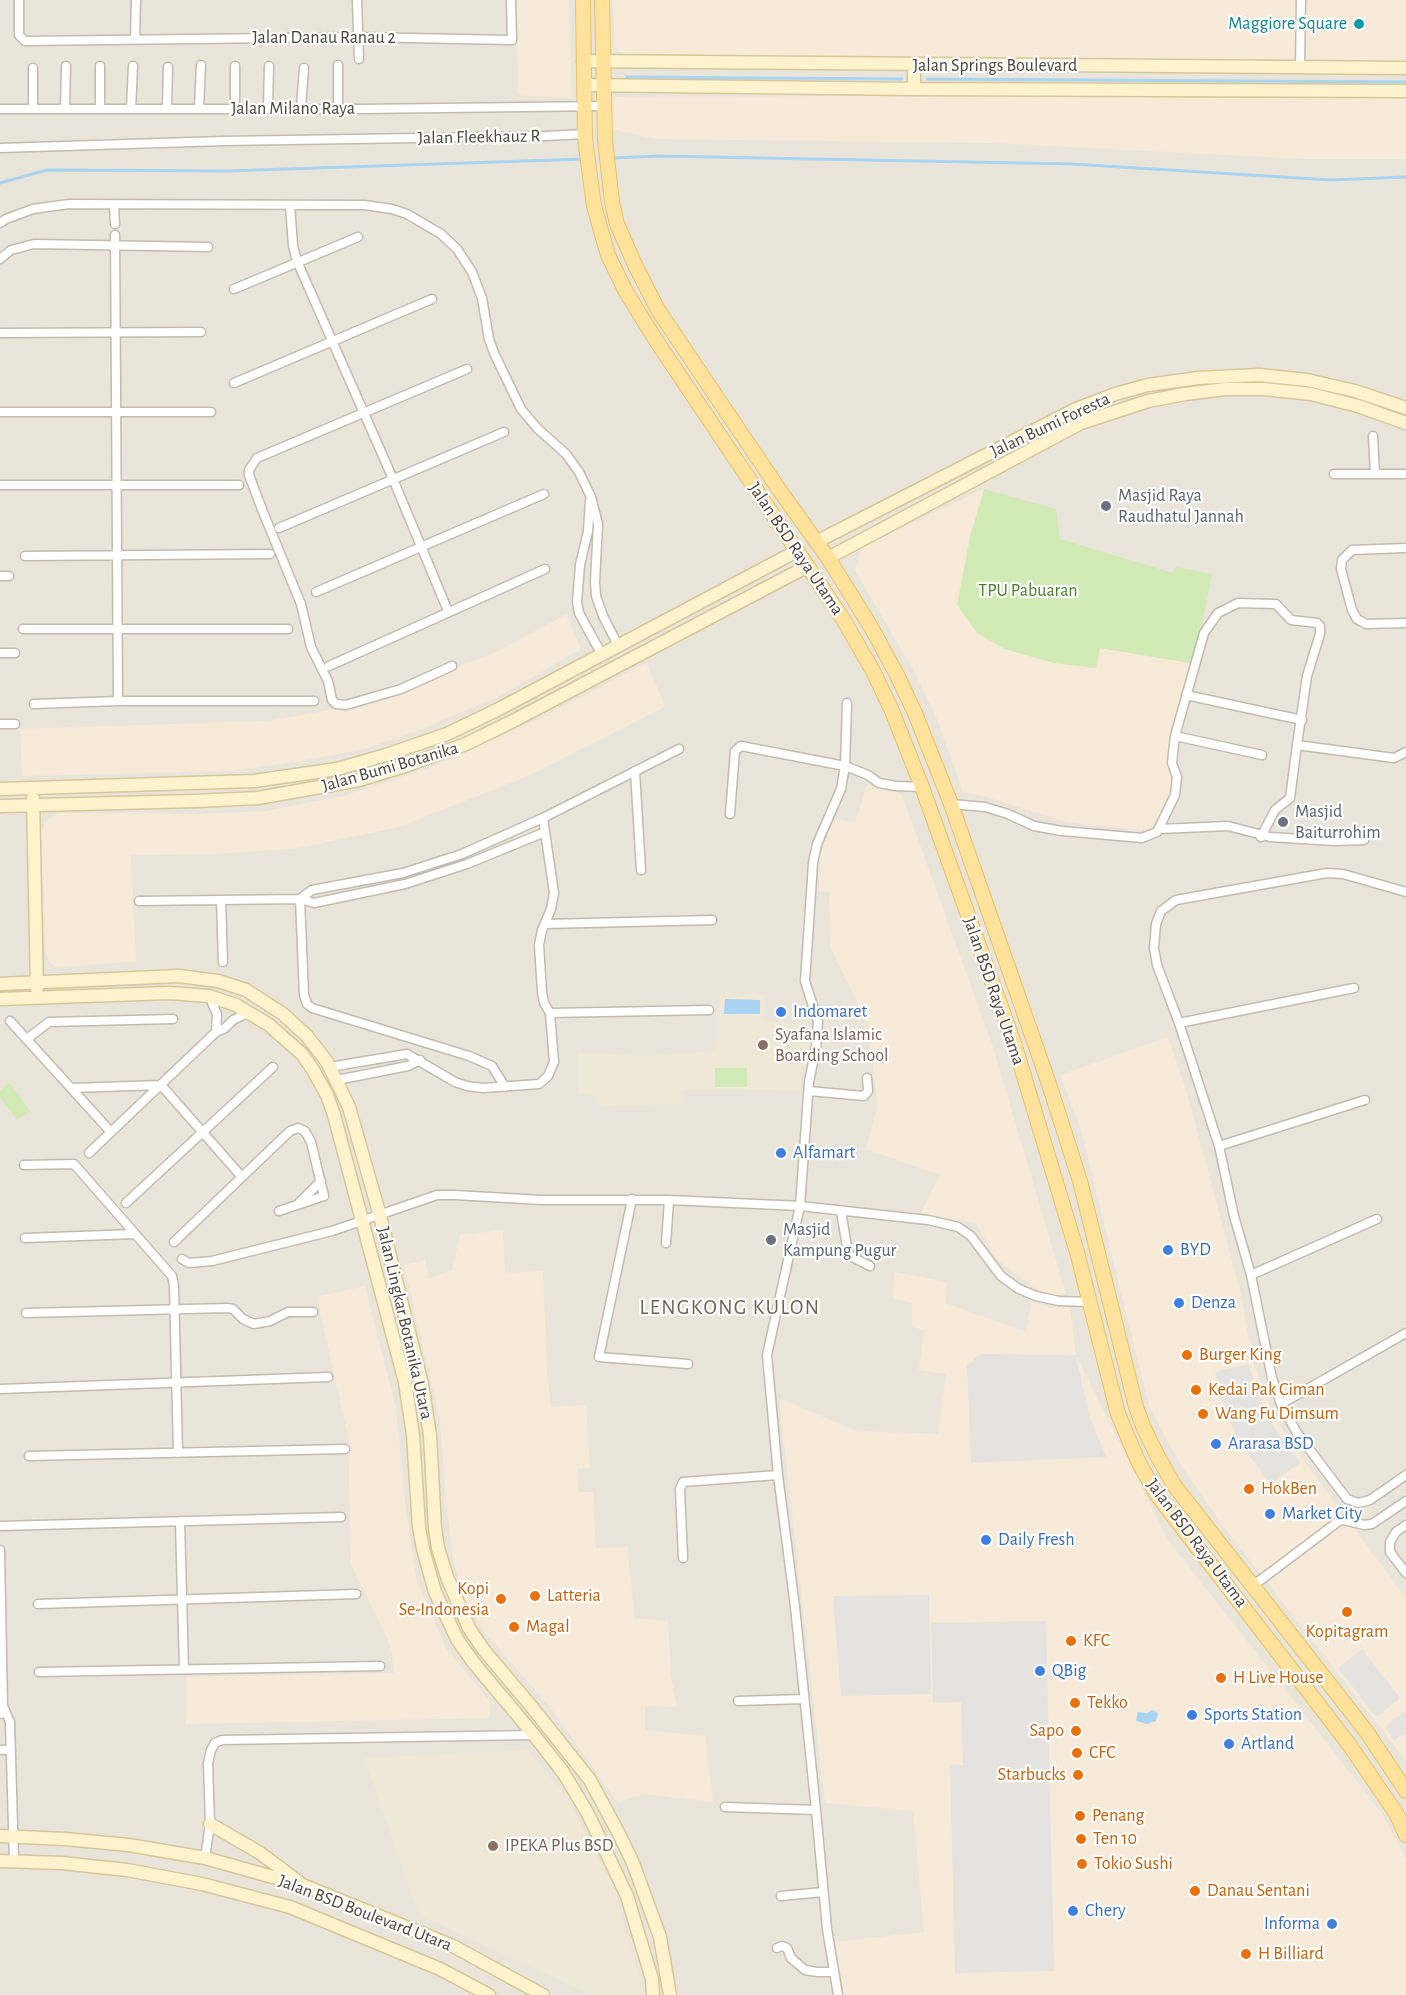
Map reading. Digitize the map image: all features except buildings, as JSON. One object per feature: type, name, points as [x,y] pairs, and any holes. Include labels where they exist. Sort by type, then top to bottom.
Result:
[{"type":"main road","name":"Jalan BSD Raya Utama","points":[[583,0],[585,137],[589,180],[600,233],[608,255],[626,292],[681,379],[843,619],[873,671],[892,711],[922,787],[1014,1043],[1077,1252],[1126,1434],[1157,1495],[1348,1743],[1396,1813],[1406,1835]]},
{"type":"main road","name":"Jalan BSD Raya Utama","points":[[602,0],[605,140],[609,181],[617,224],[658,310],[828,558],[871,627],[896,673],[932,752],[1034,1035],[1080,1181],[1136,1407],[1157,1455],[1174,1485],[1366,1731],[1406,1791]]},
{"type":"main road","name":"Jalan Springs Boulevard","points":[[583,61],[1406,69]]},
{"type":"main road","points":[[914,65],[914,89]]},
{"type":"main road","name":"Jalan Springs Boulevard","points":[[584,85],[604,87],[1406,91]]},
{"type":"main road","name":"Jalan Bumi Foresta","points":[[816,542],[1076,409],[1114,394],[1173,380],[1226,375],[1259,375],[1307,380],[1355,391],[1406,408]]},
{"type":"main road","name":"Jalan Bumi Foresta","points":[[828,558],[1081,423],[1148,401],[1226,389],[1264,389],[1311,394],[1358,406],[1406,423]]},
{"type":"main road","points":[[1030,432],[1038,446]]},
{"type":"main road","name":"Jalan Bumi Botanika","points":[[0,789],[220,784],[280,779],[337,769],[426,742],[497,710],[797,551]]},
{"type":"main road","name":"Jalan Bumi Botanika","points":[[0,806],[258,798],[359,780],[433,758],[466,744],[808,566]]},
{"type":"main road","points":[[426,742],[433,758]]},
{"type":"main road","points":[[33,788],[37,998]]},
{"type":"main road","name":"Jalan Lingkar Botanika Utara","points":[[0,984],[179,976],[199,977],[230,984],[246,990],[283,1014],[307,1036],[330,1067],[349,1107],[380,1216],[422,1384],[430,1435],[438,1548],[447,1577],[461,1612],[483,1649],[590,1780],[633,1863],[660,1937],[670,1995]]},
{"type":"main road","name":"Jalan Lingkar Botanika Utara","points":[[0,999],[169,993],[209,996],[250,1012],[283,1036],[302,1054],[322,1086],[334,1115],[405,1382],[413,1435],[418,1515],[423,1550],[441,1607],[457,1639],[473,1662],[562,1772],[588,1814],[627,1896],[652,1979],[653,1995]]},
{"type":"main road","points":[[1014,1043],[1034,1035]]},
{"type":"main road","points":[[413,1435],[430,1435]]},
{"type":"main road","points":[[1192,1542],[1208,1528]]},
{"type":"main road","points":[[210,1824],[260,1853],[304,1886]]},
{"type":"main road","name":"Jalan BSD Boulevard Utara","points":[[0,1836],[129,1845],[205,1858],[304,1886],[453,1946],[543,1995]]},
{"type":"main road","name":"Jalan BSD Boulevard Utara","points":[[0,1861],[62,1863],[127,1870],[202,1884],[290,1907],[440,1969],[489,1995]]},
{"type":"street","name":"Jalan Danau Ranau 2","points":[[19,0],[19,35],[25,41],[358,37],[512,40],[511,0]]},
{"type":"street","points":[[135,39],[136,0]]},
{"type":"street","points":[[357,0],[358,59]]},
{"type":"street","points":[[1300,68],[1301,0]]},
{"type":"street","points":[[338,64],[338,109]]},
{"type":"street","points":[[199,108],[201,65]]},
{"type":"street","points":[[65,109],[66,66]]},
{"type":"street","points":[[100,66],[100,109]]},
{"type":"street","points":[[130,109],[133,66]]},
{"type":"street","points":[[235,66],[235,108]]},
{"type":"street","points":[[268,66],[268,108]]},
{"type":"street","points":[[166,108],[168,67]]},
{"type":"street","points":[[33,68],[33,109]]},
{"type":"street","points":[[301,108],[304,68]]},
{"type":"street","name":"Jalan Milano Raya","points":[[0,109],[605,106]]},
{"type":"street","name":"Jalan Fleekhauz R","points":[[0,148],[374,138],[585,137]]},
{"type":"street","points":[[0,223],[33,209],[69,204],[114,206],[364,205],[392,209],[419,219],[441,234],[457,249],[472,272],[482,298],[489,339],[494,353],[521,409],[538,429],[566,454],[579,472],[591,497],[598,524],[596,596],[603,616],[619,647]]},
{"type":"street","points":[[290,205],[293,246],[297,261],[333,339],[448,611]]},
{"type":"street","points":[[114,206],[115,224]]},
{"type":"street","points":[[115,235],[118,701]]},
{"type":"street","points":[[234,289],[358,237]]},
{"type":"street","points":[[0,259],[11,250],[34,244],[208,247]]},
{"type":"street","points":[[234,383],[333,339],[432,299]]},
{"type":"street","points":[[0,333],[201,332]]},
{"type":"street","points":[[452,666],[401,689],[345,705],[336,704],[332,700],[328,681],[311,647],[301,604],[249,475],[251,465],[257,458],[466,369]]},
{"type":"street","points":[[0,412],[212,412]]},
{"type":"street","points":[[279,528],[504,432]]},
{"type":"street","points":[[1373,436],[1375,473]]},
{"type":"street","points":[[1334,474],[1406,474]]},
{"type":"street","points":[[0,485],[239,485]]},
{"type":"street","points":[[316,592],[544,494]]},
{"type":"street","points":[[591,497],[588,531],[580,565],[577,602],[579,613],[602,655]]},
{"type":"street","points":[[1406,548],[1352,550],[1341,560],[1341,569],[1352,610],[1357,619],[1366,624],[1406,622]]},
{"type":"street","points":[[25,556],[270,554]]},
{"type":"street","points":[[329,666],[545,569]]},
{"type":"street","points":[[951,804],[985,807],[1034,826],[1062,831],[1149,837],[1159,829],[1175,795],[1177,777],[1172,763],[1175,736],[1204,633],[1218,613],[1238,603],[1276,604],[1291,620],[1317,623],[1320,626],[1320,634],[1307,675],[1290,798],[1275,810],[1261,837]]},
{"type":"street","points":[[23,629],[288,628]]},
{"type":"street","points":[[0,653],[15,653]]},
{"type":"street","points":[[1186,694],[1302,720]]},
{"type":"street","points":[[34,704],[118,701],[314,701]]},
{"type":"street","points":[[838,1995],[823,1892],[767,1355],[800,1206],[809,1091],[818,1022],[805,981],[813,863],[817,844],[841,789],[845,766],[847,703]]},
{"type":"street","points":[[0,724],[15,724]]},
{"type":"street","points":[[1175,736],[1262,755]]},
{"type":"street","points":[[1297,745],[1394,758],[1406,752]]},
{"type":"street","points":[[730,814],[735,751],[741,746],[845,766],[868,775],[879,783],[922,787]]},
{"type":"street","points":[[300,898],[312,890],[403,873],[462,854],[543,818],[679,749]]},
{"type":"street","points":[[635,771],[641,870]]},
{"type":"street","points":[[330,1067],[407,1054],[455,1082],[467,1086],[505,1087],[539,1084],[548,1076],[554,1062],[550,1013],[544,1004],[542,993],[539,945],[554,893],[543,818]]},
{"type":"street","points":[[1159,829],[1228,826],[1261,837],[1364,840]]},
{"type":"street","points":[[139,901],[300,898],[314,903],[405,884],[467,864],[545,832]]},
{"type":"street","points":[[1406,892],[1343,874],[1327,873],[1176,900],[1161,911],[1156,924],[1154,948],[1157,964],[1219,1146],[1234,1216],[1251,1275],[1272,1378],[1281,1404],[1297,1433],[1347,1499],[1358,1503],[1370,1500],[1406,1475]]},
{"type":"street","points":[[300,898],[304,995],[307,1004],[312,1008],[469,1056],[492,1066],[505,1087]]},
{"type":"street","points":[[221,900],[223,962]]},
{"type":"street","points":[[545,924],[712,920]]},
{"type":"street","points":[[1179,1023],[1354,988]]},
{"type":"street","points":[[209,996],[217,1014],[216,1032]]},
{"type":"street","points":[[550,1013],[709,1010]]},
{"type":"street","points":[[89,1153],[216,1032],[250,1012]]},
{"type":"street","points":[[27,1040],[49,1022],[173,1019]]},
{"type":"street","points":[[10,1021],[111,1131]]},
{"type":"street","points":[[337,1080],[408,1066],[420,1060]]},
{"type":"street","points":[[126,1203],[273,1067]]},
{"type":"street","points":[[809,1091],[864,1096],[868,1091],[867,1078]]},
{"type":"street","points":[[72,1088],[161,1084]]},
{"type":"street","points":[[161,1084],[242,1177]]},
{"type":"street","points":[[1219,1146],[1365,1100]]},
{"type":"street","points":[[174,1242],[290,1131],[298,1128],[305,1131],[311,1142],[324,1196],[279,1211]]},
{"type":"street","points":[[24,1165],[74,1164],[172,1276],[175,1309],[178,1453]]},
{"type":"street","points":[[298,1205],[321,1180]]},
{"type":"street","points":[[182,1259],[189,1263],[212,1261],[363,1221],[437,1196],[542,1200],[669,1200],[800,1206],[927,1220],[958,1227],[971,1236],[1001,1276],[1019,1289],[1036,1296],[1059,1301],[1090,1302]]},
{"type":"street","points":[[632,1199],[599,1357],[688,1364]]},
{"type":"street","points":[[666,1243],[669,1200]]},
{"type":"street","points":[[841,1210],[848,1253],[870,1266]]},
{"type":"street","points":[[1251,1275],[1377,1219]]},
{"type":"street","points":[[25,1238],[135,1234]]},
{"type":"street","points":[[26,1313],[227,1308],[254,1324],[270,1321],[288,1312],[313,1312]]},
{"type":"street","points":[[1281,1404],[1406,1333]]},
{"type":"street","points":[[0,1389],[328,1377]]},
{"type":"street","points":[[29,1456],[345,1449]]},
{"type":"street","points":[[683,1558],[680,1489],[683,1482],[778,1475]]},
{"type":"street","points":[[1254,1585],[1339,1521],[1372,1524],[1406,1501]]},
{"type":"street","points":[[0,1526],[341,1517]]},
{"type":"street","points":[[180,1521],[184,1670]]},
{"type":"street","points":[[1406,1525],[1396,1532],[1390,1542],[1390,1552],[1406,1572]]},
{"type":"street","points":[[0,1550],[1,1710],[10,1722],[14,1861]]},
{"type":"street","points":[[38,1604],[356,1594]]},
{"type":"street","points":[[39,1672],[380,1666]]},
{"type":"street","points":[[738,1701],[804,1699]]},
{"type":"street","points":[[205,1858],[210,1824],[208,1763],[210,1750],[215,1743],[222,1740],[534,1735]]},
{"type":"street","points":[[0,1750],[11,1750]]},
{"type":"street","points":[[725,1807],[816,1810]]},
{"type":"street","points":[[781,1896],[823,1892]]},
{"type":"street","points":[[777,1948],[782,1946],[787,1948],[791,1958],[805,1970],[834,1972]]},
{"type":"shaded area","points":[[0,0],[1406,0],[1406,1995],[0,1995]]},
{"type":"shaded area","points":[[517,0],[569,0],[572,98],[518,95]]},
{"type":"shaded area","points":[[613,0],[1406,0],[1406,60],[630,57],[615,47]]},
{"type":"shaded area","points":[[1406,95],[1406,159],[1307,159],[992,143],[656,139],[612,129],[614,97]]},
{"type":"shaded area","points":[[984,489],[970,537],[1005,649],[1054,663],[1096,668],[1100,648],[1190,663],[1169,742],[1167,762],[1172,785],[1169,800],[1161,822],[1154,827],[1142,830],[1066,822],[987,797],[963,792],[936,717],[914,671],[855,571],[860,548]]},
{"type":"shaded area","points":[[567,614],[581,649],[498,697],[419,730],[364,749],[296,762],[230,771],[22,776],[20,729],[268,721],[345,707],[413,685],[496,652]]},
{"type":"shaded area","points":[[647,662],[665,707],[528,776],[399,827],[299,848],[215,854],[131,855],[136,961],[58,968],[49,962],[45,949],[41,830],[49,819],[59,813],[198,814],[266,811],[343,796],[429,768],[541,718]]},
{"type":"shaded area","points":[[868,782],[888,787],[902,795],[993,1047],[1066,1294],[1052,1295],[1033,1287],[996,1259],[976,1223],[921,1213],[940,1175],[866,1149],[877,1107],[868,1024],[831,949],[829,893],[819,891],[819,858],[834,819],[855,822]]},
{"type":"shaded area","name":"Syafana Islamic Boarding School","points":[[720,993],[765,994],[764,1021],[802,1023],[804,1036],[810,1039],[800,1090],[682,1089],[682,1104],[599,1106],[597,1095],[578,1093],[578,1053],[648,1056],[716,1051]]},
{"type":"shaded area","points":[[1168,1037],[1187,1093],[1241,1294],[1253,1362],[1270,1406],[1287,1438],[1406,1598],[1406,1761],[1220,1522],[1179,1462],[1149,1406],[1081,1130],[1060,1075]]},
{"type":"shaded area","points":[[503,1230],[505,1273],[543,1271],[547,1372],[551,1407],[586,1405],[590,1468],[577,1469],[579,1492],[593,1492],[596,1548],[627,1547],[635,1618],[668,1621],[671,1675],[677,1707],[645,1706],[645,1730],[705,1736],[713,1802],[643,1794],[618,1803],[550,1707],[487,1635],[464,1599],[453,1559],[440,1421],[404,1265],[425,1260],[429,1279],[452,1270],[460,1235]]},
{"type":"shaded area","name":"QBig","points":[[895,1272],[947,1282],[945,1303],[1026,1332],[1031,1301],[1050,1307],[1070,1307],[1076,1355],[1168,1540],[1381,1812],[1406,1858],[1406,1995],[844,1995],[834,1942],[924,1932],[913,1811],[825,1803],[779,1398],[856,1431],[938,1434],[946,1374],[919,1370],[924,1330],[912,1327],[912,1303],[893,1298]]},
{"type":"shaded area","points":[[365,1286],[396,1408],[406,1511],[417,1581],[446,1648],[491,1703],[489,1718],[186,1724],[186,1677],[394,1673],[388,1640],[351,1565],[348,1436],[317,1297]]},
{"type":"shaded area","points":[[983,1354],[1076,1355],[1089,1415],[1106,1457],[971,1463],[967,1366]]},
{"type":"shaded area","points":[[1248,1364],[1265,1411],[1300,1463],[1270,1484],[1238,1440],[1223,1404],[1215,1372]]},
{"type":"shaded area","points":[[929,1595],[931,1694],[841,1696],[833,1596]]},
{"type":"shaded area","points":[[1046,1621],[1054,1971],[955,1973],[950,1765],[963,1765],[961,1702],[933,1703],[931,1623]]},
{"type":"shaded area","points":[[1362,1649],[1400,1698],[1376,1717],[1338,1668]]},
{"type":"shaded area","points":[[1406,1710],[1406,1733],[1394,1741],[1385,1727]]},
{"type":"shaded area","name":"IPEKA Plus BSD","points":[[528,1750],[569,1800],[614,1891],[645,1995],[592,1995],[419,1915],[364,1758]]},
{"type":"green space","name":"TPU Pabuaran","points":[[984,489],[1056,509],[1060,539],[1173,573],[1176,567],[1212,574],[1200,636],[1190,663],[1100,648],[1096,668],[1054,663],[1005,649],[977,633],[957,605],[970,537]]},
{"type":"green space","points":[[715,1068],[747,1068],[747,1087],[715,1087]]},
{"type":"green space","points":[[10,1083],[30,1111],[17,1120],[0,1097],[0,1090]]},
{"type":"water","points":[[725,999],[760,1000],[760,1014],[724,1014]]},
{"type":"water","points":[[1152,1710],[1158,1713],[1156,1721],[1147,1724],[1136,1721],[1138,1712],[1147,1713]]},
{"type":"waterway","points":[[627,77],[902,79]]},
{"type":"waterway","points":[[927,79],[1406,82]]},
{"type":"waterway","points":[[612,158],[659,156],[1072,164],[1331,180],[1406,177]]},
{"type":"waterway","points":[[0,183],[47,170],[228,171],[584,159]]},
{"type":"place","name":"Maggiore Square","points":[[1359,24]]},
{"type":"place","name":"Masjid Raya Raudhatul Jannah","points":[[1106,506]]},
{"type":"place","name":"Masjid Baiturrohim","points":[[1283,822]]},
{"type":"place","name":"Indomaret","points":[[781,1012]]},
{"type":"place","name":"Syafana Islamic Boarding School","points":[[763,1045]]},
{"type":"place","name":"Alfamart","points":[[781,1153]]},
{"type":"place","name":"Masjid Kampung Pugur","points":[[771,1240]]},
{"type":"place","name":"BYD","points":[[1168,1250]]},
{"type":"place","name":"Denza","points":[[1179,1303]]},
{"type":"place","name":"Burger King","points":[[1187,1355]]},
{"type":"place","name":"Kedai Pak Ciman","points":[[1196,1390]]},
{"type":"place","name":"Wang Fu Dimsum","points":[[1203,1414]]},
{"type":"place","name":"Ararasa BSD","points":[[1216,1444]]},
{"type":"place","name":"HokBen","points":[[1249,1489]]},
{"type":"place","name":"Market City","points":[[1270,1514]]},
{"type":"place","name":"Daily Fresh","points":[[986,1540]]},
{"type":"place","name":"Latteria","points":[[535,1596]]},
{"type":"place","name":"Kopi Se-Indonesia","points":[[501,1599]]},
{"type":"place","name":"Kopitagram","points":[[1347,1612]]},
{"type":"place","name":"Magal","points":[[514,1627]]},
{"type":"place","name":"KFC","points":[[1071,1641]]},
{"type":"place","name":"QBig","points":[[1040,1671]]},
{"type":"place","name":"H Live House","points":[[1221,1678]]},
{"type":"place","name":"Tekko","points":[[1075,1703]]},
{"type":"place","name":"Sports Station","points":[[1192,1715]]},
{"type":"place","name":"Sapo","points":[[1076,1731]]},
{"type":"place","name":"Artland","points":[[1229,1744]]},
{"type":"place","name":"CFC","points":[[1077,1753]]},
{"type":"place","name":"Starbucks","points":[[1078,1775]]},
{"type":"place","name":"Penang","points":[[1080,1816]]},
{"type":"place","name":"Ten 10","points":[[1081,1839]]},
{"type":"place","name":"IPEKA Plus BSD","points":[[493,1846]]},
{"type":"place","name":"Tokio Sushi","points":[[1082,1864]]},
{"type":"place","name":"Danau Sentani","points":[[1195,1891]]},
{"type":"place","name":"Chery","points":[[1073,1911]]},
{"type":"place","name":"Informa","points":[[1332,1924]]},
{"type":"place","name":"H Billiard","points":[[1246,1954]]},
{"type":"district","name":"LENGKONG KULON","points":[[730,1308]]}]
